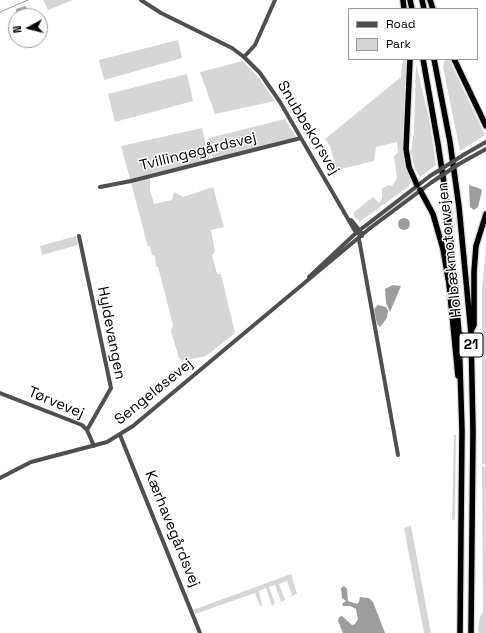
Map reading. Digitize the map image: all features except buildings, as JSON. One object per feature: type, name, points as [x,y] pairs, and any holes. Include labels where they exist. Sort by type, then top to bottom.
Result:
[{"type":"highway","points":[[410,60],[406,149],[409,167],[433,214],[443,249],[449,284],[456,369],[461,388]]},
{"type":"highway","name":"Holbækmotorvejen","points":[[423,60],[448,210],[456,288],[461,388],[460,633]]},
{"type":"highway","name":"Holbækmotorvejen","points":[[434,60],[450,142],[459,207],[470,333],[473,431],[471,633]]},
{"type":"highway","points":[[454,60],[486,126]]},
{"type":"highway","points":[[470,333],[474,325],[474,272],[476,246],[486,214]]},
{"type":"street","name":"Snubbekorsvej","points":[[141,0],[178,22],[219,41],[244,57],[270,85],[358,232]]},
{"type":"street","points":[[244,57],[255,45],[275,0]]},
{"type":"street","name":"Tvillingegårdsvej","points":[[100,187],[131,181],[301,138]]},
{"type":"street","points":[[419,188],[430,176],[486,142]]},
{"type":"street","points":[[419,188],[432,182],[486,149]]},
{"type":"street","name":"Sengeløsevej","points":[[301,287],[358,232],[419,188]]},
{"type":"street","name":"Sengeløsevej","points":[[0,478],[30,462],[94,446],[120,435],[419,188]]},
{"type":"street","points":[[358,232],[398,455]]},
{"type":"street","name":"Hyldevangen","points":[[79,236],[111,388],[87,430]]},
{"type":"street","name":"Tørvevej","points":[[0,393],[75,422],[87,430],[94,446]]},
{"type":"street","name":"Kærhavegårdsvej","points":[[120,435],[200,633]]},
{"type":"green space","points":[[43,0],[73,0],[48,10]]},
{"type":"green space","points":[[178,40],[182,58],[104,80],[99,60]]},
{"type":"green space","points":[[403,60],[406,60],[403,151],[411,181],[408,187],[359,222],[359,220],[354,217],[354,212],[373,197],[379,203],[382,198],[382,189],[388,185],[392,186],[397,178],[394,156],[398,152],[397,142],[376,147],[374,161],[337,170],[330,146],[325,139],[401,77]]},
{"type":"green space","points":[[445,60],[449,60],[485,135],[460,151],[443,67]]},
{"type":"green space","points":[[243,61],[260,79],[275,101],[215,114],[200,72]]},
{"type":"green space","points":[[416,63],[430,123],[436,165],[420,177],[415,169],[411,152],[414,131]]},
{"type":"green space","points":[[187,74],[193,101],[115,122],[108,94]]},
{"type":"green space","points":[[285,119],[296,137],[213,159],[209,138]]},
{"type":"green space","points":[[202,128],[209,159],[130,179],[121,146]]},
{"type":"green space","points":[[150,178],[150,190],[154,204],[172,200],[174,192],[183,197],[213,187],[224,227],[211,230],[215,252],[212,255],[217,274],[221,274],[235,333],[206,356],[182,361],[179,358],[171,331],[173,325],[158,267],[156,267],[155,256],[152,255],[150,246],[148,247],[131,183]]},
{"type":"green space","points":[[417,188],[419,189],[370,227],[363,229]]},
{"type":"green space","points":[[76,236],[78,245],[42,255],[40,246]]},
{"type":"green space","points":[[486,247],[486,465],[482,464],[482,289]]},
{"type":"green space","points":[[454,435],[456,435],[455,520],[452,519]]},
{"type":"green space","points":[[482,466],[486,467],[486,633],[479,633],[478,630],[480,616],[483,612]]},
{"type":"green space","points":[[411,526],[431,633],[424,633],[404,528]]},
{"type":"green space","points":[[291,574],[297,594],[287,598],[292,595],[287,581],[279,584],[285,600],[276,604],[281,601],[275,585],[269,587],[275,603],[272,606],[266,588],[259,591],[262,606],[260,606],[255,593],[195,614],[193,610]]},
{"type":"shaded area","points":[[469,185],[481,189],[482,191],[478,207],[474,210],[470,207]]},
{"type":"shaded area","points":[[406,218],[409,219],[409,229],[402,230],[399,229],[398,222],[399,219]]},
{"type":"shaded area","points":[[393,285],[401,286],[390,312],[386,303],[385,289]]},
{"type":"shaded area","points":[[378,305],[386,307],[388,311],[387,318],[380,327],[377,324],[374,309]]},
{"type":"shaded area","points":[[344,586],[347,589],[348,601],[357,604],[360,597],[369,598],[373,602],[385,633],[343,633],[338,621],[339,617],[342,616],[352,625],[355,624],[358,619],[356,609],[350,606],[343,606],[342,604],[346,601],[342,598],[341,588]]},
{"type":"waterway","points":[[0,12],[28,0]]}]
